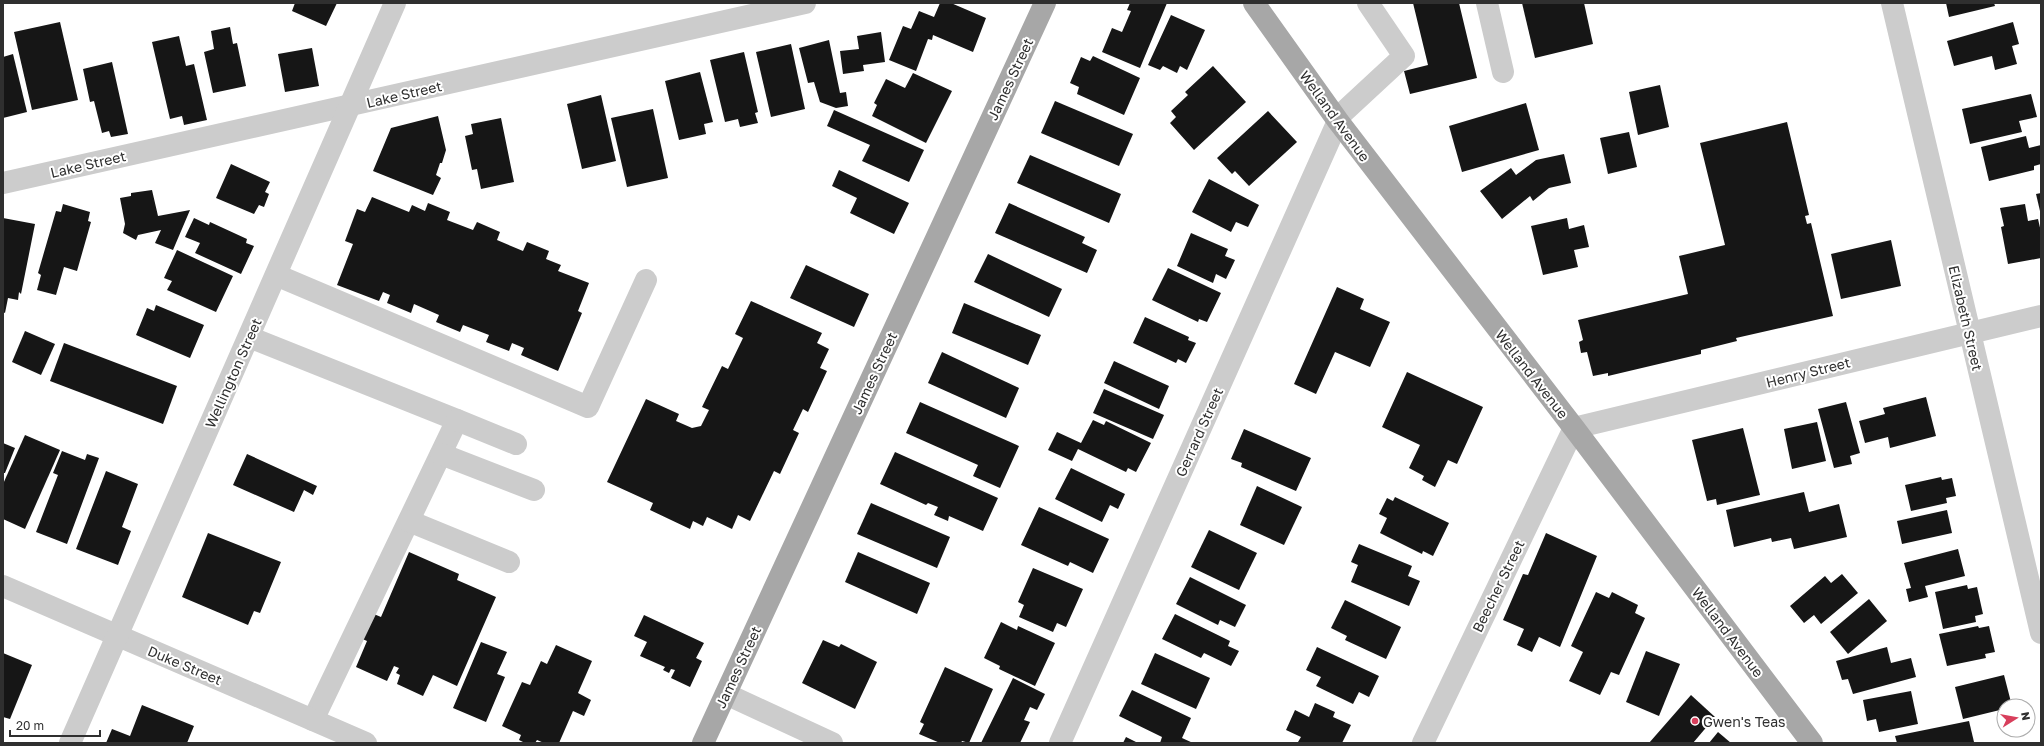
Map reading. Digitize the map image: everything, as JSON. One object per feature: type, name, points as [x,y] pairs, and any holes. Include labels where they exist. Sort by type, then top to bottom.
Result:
[{"type":"main road","name":"James Street","points":[[703,743],[1045,3]]},
{"type":"main road","name":"Welland Avenue","points":[[1254,3],[1337,120],[1574,428],[1812,743]]},
{"type":"street","name":"Wellington Street","points":[[70,743],[395,3]]},
{"type":"street","name":"Lake Street","points":[[3,183],[805,3]]},
{"type":"street","points":[[1337,120],[1404,56],[1368,3]]},
{"type":"street","points":[[1487,3],[1503,72]]},
{"type":"street","name":"Elizabeth Street","points":[[1892,3],[2041,633]]},
{"type":"street","name":"Gerrard Street","points":[[1060,743],[1337,120]]},
{"type":"street","points":[[276,275],[588,408],[646,280]]},
{"type":"street","name":"Henry Street","points":[[1574,428],[2041,316]]},
{"type":"street","points":[[249,337],[516,444]]},
{"type":"street","points":[[313,720],[457,420]]},
{"type":"street","name":"Beecher Street","points":[[1423,743],[1574,428]]},
{"type":"street","points":[[441,454],[534,490]]},
{"type":"street","points":[[409,521],[509,562]]},
{"type":"street","name":"Duke Street","points":[[3,586],[366,743]]},
{"type":"street","points":[[726,694],[832,743]]},
{"type":"building","points":[[295,3],[337,3],[326,26],[292,11]]},
{"type":"building","points":[[940,3],[951,3],[986,18],[973,52],[933,35],[932,40],[928,39],[916,71],[889,60],[903,26],[911,29],[919,11],[934,17]]},
{"type":"building","points":[[1130,3],[1167,3],[1140,68],[1102,52],[1112,28],[1122,32],[1131,11],[1127,10]]},
{"type":"building","points":[[1413,3],[1459,3],[1477,78],[1410,94],[1404,71],[1428,65]]},
{"type":"building","points":[[1522,3],[1584,3],[1593,44],[1535,58]]},
{"type":"building","points":[[1946,3],[1994,3],[1995,6],[1949,17]]},
{"type":"building","points":[[1171,15],[1205,30],[1187,70],[1180,66],[1177,73],[1163,66],[1160,70],[1148,65]]},
{"type":"building","points":[[60,22],[78,100],[32,110],[14,32]]},
{"type":"building","points":[[2013,22],[2019,44],[2012,46],[2017,64],[1995,70],[1992,56],[1954,66],[1947,41]]},
{"type":"building","points":[[230,27],[233,44],[237,43],[246,86],[213,93],[204,52],[214,49],[211,31]]},
{"type":"building","points":[[881,32],[885,62],[863,65],[864,71],[843,74],[840,51],[859,49],[857,36]]},
{"type":"building","points":[[179,36],[186,66],[194,64],[207,120],[184,125],[182,116],[170,119],[152,42]]},
{"type":"building","points":[[829,40],[840,93],[846,92],[848,106],[836,108],[820,102],[814,82],[808,83],[799,48]]},
{"type":"building","points":[[791,44],[805,109],[771,117],[756,52]]},
{"type":"building","points":[[312,48],[319,86],[285,92],[278,54]]},
{"type":"building","points":[[744,52],[758,112],[755,113],[758,123],[740,127],[738,119],[725,122],[710,60]]},
{"type":"building","points":[[13,54],[27,112],[3,118],[3,57]]},
{"type":"building","points":[[1093,56],[1140,78],[1124,115],[1077,94],[1079,87],[1070,83],[1081,57],[1090,61]]},
{"type":"building","points":[[112,62],[128,134],[111,137],[109,131],[102,133],[94,101],[90,102],[83,69]]},
{"type":"building","points":[[1213,66],[1246,102],[1194,150],[1170,123],[1176,117],[1171,111],[1188,95],[1185,92]]},
{"type":"building","points":[[700,72],[713,122],[704,124],[706,134],[679,140],[665,81]]},
{"type":"building","points":[[913,73],[952,91],[926,143],[872,116],[877,105],[874,103],[886,79],[905,88]]},
{"type":"building","points":[[1660,85],[1669,127],[1638,135],[1629,92]]},
{"type":"building","points":[[2031,94],[2037,117],[2019,121],[2022,132],[1970,144],[1962,109]]},
{"type":"building","points":[[601,95],[616,161],[582,169],[567,104]]},
{"type":"building","points":[[1055,101],[1133,134],[1119,166],[1041,133]]},
{"type":"building","points":[[1526,103],[1539,150],[1462,172],[1449,126]]},
{"type":"building","points":[[653,109],[668,178],[627,187],[611,118]]},
{"type":"building","points":[[834,110],[924,150],[909,182],[862,161],[870,145],[827,126]]},
{"type":"building","points":[[1268,111],[1297,142],[1249,186],[1235,171],[1232,174],[1217,158]]},
{"type":"building","points":[[438,116],[446,150],[436,175],[441,178],[433,195],[373,171],[391,128]]},
{"type":"building","points":[[501,118],[514,182],[481,189],[477,169],[472,170],[465,136],[473,134],[471,124]]},
{"type":"building","points":[[1787,122],[1809,215],[1805,216],[1807,224],[1811,223],[1833,316],[1736,338],[1737,341],[1701,350],[1701,354],[1608,376],[1608,373],[1593,376],[1587,352],[1581,353],[1579,342],[1583,340],[1578,320],[1688,294],[1679,256],[1725,245],[1700,143]]},
{"type":"building","points":[[1629,132],[1637,167],[1608,174],[1600,138]]},
{"type":"building","points":[[2026,136],[2029,148],[2041,145],[2041,164],[2034,166],[2034,170],[1989,181],[1981,147]]},
{"type":"building","points":[[1564,154],[1571,183],[1549,188],[1533,201],[1530,196],[1502,219],[1480,191],[1511,168],[1516,175],[1536,160]]},
{"type":"building","points":[[1030,155],[1121,194],[1109,223],[1017,183]]},
{"type":"building","points":[[231,164],[270,182],[265,192],[269,194],[264,207],[259,205],[254,214],[216,198]]},
{"type":"building","points":[[839,170],[909,203],[894,234],[850,213],[857,198],[832,186]]},
{"type":"building","points":[[1209,179],[1259,205],[1248,227],[1236,222],[1231,232],[1192,212]]},
{"type":"building","points":[[152,190],[158,216],[190,210],[173,250],[155,243],[161,230],[138,235],[136,240],[123,233],[125,224],[120,198],[131,196],[131,193]]},
{"type":"building","points":[[2041,193],[2041,211],[2040,211],[2036,194]]},
{"type":"building","points":[[372,197],[409,212],[412,205],[425,211],[428,203],[450,212],[447,220],[473,230],[477,222],[500,232],[497,240],[523,251],[527,242],[549,251],[546,259],[561,265],[558,271],[589,283],[578,311],[582,313],[558,371],[521,355],[524,348],[512,343],[509,351],[486,342],[489,335],[463,325],[460,332],[436,322],[439,315],[414,304],[411,313],[387,303],[390,295],[383,292],[379,301],[337,285],[353,244],[345,241],[357,209],[365,212]]},
{"type":"building","points":[[1009,203],[1085,237],[1082,243],[1097,250],[1087,273],[995,233]]},
{"type":"building","points":[[63,204],[90,212],[88,221],[91,222],[77,271],[64,267],[56,295],[37,290],[41,275],[38,273],[56,211],[61,212]]},
{"type":"building","points":[[2025,204],[2028,221],[2038,219],[2041,232],[2041,258],[2008,264],[2001,227],[2004,226],[2000,208]]},
{"type":"building","points":[[3,218],[35,224],[21,294],[19,292],[18,300],[8,298],[5,313],[3,312]]},
{"type":"building","points":[[194,218],[209,225],[210,222],[247,239],[246,243],[254,246],[241,274],[195,253],[200,243],[185,237]]},
{"type":"building","points":[[1567,218],[1569,229],[1584,225],[1589,247],[1574,250],[1578,267],[1543,275],[1531,226]]},
{"type":"building","points":[[1191,233],[1228,249],[1225,256],[1235,260],[1226,279],[1216,274],[1213,283],[1177,266]]},
{"type":"building","points":[[1891,240],[1901,286],[1841,299],[1831,254]]},
{"type":"building","points":[[177,250],[233,276],[216,312],[167,290],[172,281],[164,278]]},
{"type":"building","points":[[988,254],[1062,289],[1049,317],[974,282]]},
{"type":"building","points":[[806,265],[869,294],[854,327],[790,298]]},
{"type":"building","points":[[1168,268],[1221,293],[1207,322],[1199,319],[1198,322],[1152,300]]},
{"type":"building","points":[[1337,287],[1364,299],[1360,309],[1390,322],[1370,367],[1335,352],[1316,394],[1294,384]]},
{"type":"building","points":[[751,301],[822,333],[817,343],[829,349],[820,368],[827,371],[808,412],[803,409],[793,430],[799,433],[780,474],[774,471],[750,521],[738,515],[732,529],[707,517],[703,526],[693,521],[690,529],[650,510],[653,503],[607,482],[646,399],[679,414],[676,421],[692,428],[701,426],[709,410],[702,407],[722,366],[728,369],[743,338],[735,334]]},
{"type":"building","points":[[964,303],[1041,335],[1028,365],[952,333]]},
{"type":"building","points":[[156,305],[204,325],[190,358],[136,335],[147,308],[154,311]]},
{"type":"building","points":[[1145,317],[1189,337],[1188,340],[1196,343],[1186,363],[1178,359],[1176,363],[1133,343]]},
{"type":"building","points":[[25,331],[55,344],[41,375],[12,362]]},
{"type":"building","points":[[64,343],[177,386],[163,424],[50,381]]},
{"type":"building","points":[[942,352],[1019,388],[1006,418],[928,383]]},
{"type":"building","points":[[1114,361],[1169,386],[1159,409],[1104,383]]},
{"type":"building","points":[[1407,372],[1483,407],[1457,464],[1448,460],[1435,487],[1422,480],[1424,476],[1409,468],[1420,445],[1382,427]]},
{"type":"building","points":[[1104,389],[1164,415],[1153,439],[1093,413]]},
{"type":"building","points":[[1926,397],[1936,436],[1890,448],[1888,437],[1865,443],[1859,421],[1885,414],[1883,408]]},
{"type":"building","points":[[920,402],[1019,446],[1000,488],[973,476],[978,465],[906,433]]},
{"type":"building","points":[[1846,402],[1860,453],[1850,456],[1852,464],[1834,468],[1818,409]]},
{"type":"building","points":[[1093,420],[1104,425],[1106,421],[1151,443],[1136,472],[1128,468],[1126,472],[1078,449],[1072,461],[1048,450],[1057,432],[1081,443]]},
{"type":"building","points":[[1817,422],[1826,461],[1792,469],[1784,429]]},
{"type":"building","points":[[1743,428],[1760,495],[1717,505],[1716,499],[1707,501],[1692,440]]},
{"type":"building","points":[[1244,429],[1311,458],[1296,491],[1241,467],[1242,463],[1231,459]]},
{"type":"building","points":[[25,435],[60,450],[25,529],[3,519],[3,484]]},
{"type":"building","points":[[3,443],[15,448],[5,473],[3,473]]},
{"type":"building","points":[[62,451],[85,460],[87,454],[99,458],[67,544],[36,532],[58,475],[53,473]]},
{"type":"building","points":[[895,452],[998,498],[983,531],[949,516],[948,521],[934,515],[938,507],[928,503],[926,505],[880,484]]},
{"type":"building","points":[[247,454],[317,486],[313,495],[304,490],[294,512],[233,485]]},
{"type":"building","points":[[1071,468],[1125,494],[1118,509],[1110,505],[1102,522],[1055,499]]},
{"type":"building","points":[[106,471],[138,484],[122,527],[131,531],[118,565],[76,549]]},
{"type":"building","points":[[1941,477],[1942,480],[1952,478],[1956,496],[1946,498],[1947,503],[1911,511],[1905,485]]},
{"type":"building","points":[[1257,486],[1302,507],[1284,545],[1240,525]]},
{"type":"building","points":[[1804,492],[1809,512],[1839,504],[1847,537],[1794,549],[1791,538],[1772,542],[1771,538],[1734,547],[1726,510]]},
{"type":"building","points":[[1395,497],[1449,523],[1433,556],[1423,551],[1422,554],[1380,533],[1387,518],[1379,514],[1387,498],[1393,501]]},
{"type":"building","points":[[871,503],[950,537],[937,568],[857,534]]},
{"type":"building","points":[[1039,507],[1109,539],[1093,573],[1070,562],[1068,566],[1021,545]]},
{"type":"building","points":[[1947,510],[1952,533],[1902,544],[1897,521]]},
{"type":"building","points":[[1209,530],[1257,553],[1239,590],[1191,567]]},
{"type":"building","points":[[208,533],[281,562],[260,613],[254,611],[248,625],[182,597]]},
{"type":"building","points":[[1546,533],[1597,556],[1560,647],[1539,637],[1532,652],[1517,645],[1524,629],[1503,620],[1523,574],[1528,575]]},
{"type":"building","points":[[1359,544],[1412,566],[1408,576],[1420,581],[1409,606],[1351,582],[1358,565],[1351,562]]},
{"type":"building","points":[[1958,549],[1965,576],[1925,586],[1928,597],[1909,602],[1906,589],[1911,588],[1904,563]]},
{"type":"building","points":[[409,552],[459,574],[457,580],[496,597],[457,686],[433,675],[423,696],[397,684],[400,675],[396,673],[399,668],[394,666],[387,681],[356,667],[367,641],[358,637],[369,612],[381,617]]},
{"type":"building","points":[[858,552],[930,583],[917,614],[845,582]]},
{"type":"building","points":[[1033,568],[1083,589],[1066,627],[1057,623],[1053,632],[1019,617],[1024,605],[1018,602]]},
{"type":"building","points":[[1842,574],[1858,593],[1821,624],[1814,615],[1804,623],[1790,606],[1825,576],[1831,583]]},
{"type":"building","points":[[1190,577],[1246,605],[1235,627],[1220,620],[1218,625],[1176,604]]},
{"type":"building","points":[[1967,585],[1968,589],[1977,587],[1983,614],[1975,616],[1976,622],[1943,629],[1935,592]]},
{"type":"building","points":[[1596,592],[1609,598],[1612,592],[1638,605],[1635,613],[1645,618],[1619,675],[1611,672],[1600,695],[1569,681],[1583,652],[1571,646]]},
{"type":"building","points":[[1869,599],[1887,621],[1848,654],[1830,632]]},
{"type":"building","points":[[1345,600],[1401,627],[1386,659],[1345,640],[1347,636],[1331,628]]},
{"type":"building","points":[[1175,614],[1230,641],[1228,646],[1239,651],[1231,666],[1204,653],[1201,658],[1162,639]]},
{"type":"building","points":[[644,615],[704,643],[696,658],[702,661],[690,687],[671,678],[675,670],[671,669],[669,673],[663,670],[665,667],[640,656],[647,642],[634,636]]},
{"type":"building","points":[[1001,622],[1017,630],[1018,626],[1055,643],[1035,686],[999,669],[1000,666],[984,658]]},
{"type":"building","points":[[1978,626],[1979,628],[1989,626],[1995,652],[1985,654],[1986,658],[1947,666],[1939,634]]},
{"type":"building","points":[[823,640],[839,647],[841,644],[877,662],[855,709],[802,683]]},
{"type":"building","points":[[481,642],[507,652],[497,674],[505,677],[486,722],[453,708]]},
{"type":"building","points":[[556,645],[592,661],[578,693],[591,700],[584,716],[573,711],[559,743],[544,743],[537,740],[535,743],[525,743],[519,740],[521,735],[502,726],[522,682],[530,685],[541,661],[547,664]]},
{"type":"building","points":[[1317,647],[1379,676],[1369,697],[1359,692],[1353,704],[1316,686],[1321,677],[1306,670]]},
{"type":"building","points":[[1887,647],[1891,663],[1911,658],[1916,677],[1853,694],[1848,679],[1842,680],[1836,661]]},
{"type":"building","points":[[1646,651],[1680,664],[1659,716],[1626,702]]},
{"type":"building","points":[[3,653],[32,665],[10,719],[3,717]]},
{"type":"building","points":[[1155,653],[1210,678],[1196,709],[1141,684]]},
{"type":"building","points":[[945,667],[993,689],[969,743],[962,741],[961,743],[940,743],[919,734],[924,724],[920,722]]},
{"type":"building","points":[[2004,675],[2010,698],[1996,698],[1996,711],[1963,719],[1955,687]]},
{"type":"building","points":[[1013,678],[1045,694],[1037,710],[1030,707],[1024,720],[1030,722],[1020,743],[981,743]]},
{"type":"building","points":[[1132,690],[1191,718],[1182,738],[1193,743],[1160,743],[1162,737],[1119,716]]},
{"type":"building","points":[[1911,691],[1918,724],[1879,732],[1876,719],[1867,721],[1863,700]]},
{"type":"building","points":[[1691,695],[1715,717],[1693,743],[1649,743]]},
{"type":"building","points":[[1315,703],[1335,712],[1333,717],[1351,725],[1342,743],[1300,743],[1298,742],[1301,737],[1286,730],[1295,710],[1309,717]]},
{"type":"building","points":[[142,705],[194,726],[187,743],[106,743],[112,729],[130,736]]},
{"type":"building","points":[[1969,721],[1974,742],[1897,743],[1895,736]]},
{"type":"building","points":[[1718,732],[1731,743],[1709,743]]},
{"type":"building","points":[[1126,737],[1138,743],[1123,743]]},
{"type":"place","name":"Gwen's Teas","points":[[1695,721]]}]
